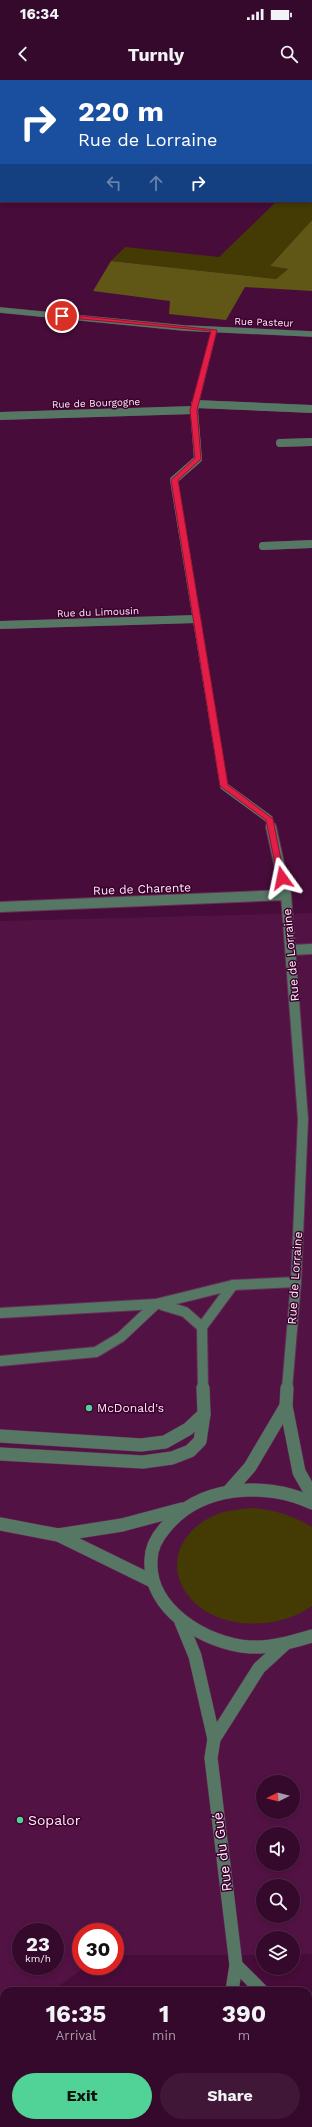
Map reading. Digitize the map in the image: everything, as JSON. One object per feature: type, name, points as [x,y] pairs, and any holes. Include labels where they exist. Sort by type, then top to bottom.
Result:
[{"type":"street","name":"Rue Pasteur","points":[[0,310],[214,330],[312,334]]},
{"type":"street","name":"Rue de Lorraine","points":[[214,330],[194,407],[198,459],[174,480],[224,786],[269,819],[286,895],[308,1119],[286,1406],[299,1472],[312,1495]]},
{"type":"street","name":"Rue de Bourgogne","points":[[0,416],[194,407],[312,409]]},
{"type":"street","points":[[280,443],[312,442]]},
{"type":"street","points":[[263,546],[312,544]]},
{"type":"street","name":"Rue du Limousin","points":[[0,625],[197,619]]},
{"type":"street","name":"Rue de Charente","points":[[0,907],[286,895]]},
{"type":"street","points":[[291,950],[312,949]]},
{"type":"street","points":[[0,1313],[156,1304],[233,1285],[296,1282]]},
{"type":"street","points":[[0,1454],[143,1462],[172,1458],[190,1451],[200,1441],[204,1414],[202,1327],[233,1285]]},
{"type":"street","points":[[156,1304],[176,1307],[189,1313],[202,1327]]},
{"type":"street","points":[[0,1361],[96,1352],[121,1337],[156,1304]]},
{"type":"street","name":"Rue de Lorraine","points":[[228,1492],[250,1467],[286,1406]]},
{"type":"street","points":[[0,1436],[141,1445],[164,1442],[175,1437],[204,1414]]},
{"type":"street","points":[[58,1535],[122,1525],[184,1508],[211,1496],[242,1490],[278,1491],[312,1503]]},
{"type":"street","points":[[184,1508],[163,1527],[151,1550],[149,1572],[156,1594],[170,1614],[193,1630],[228,1643],[251,1647],[284,1645],[312,1636]]},
{"type":"street","points":[[0,1524],[58,1535],[152,1581]]},
{"type":"street","name":"Rue du Gué","points":[[180,1621],[195,1656],[214,1739],[211,1758],[236,1965],[233,1987]]},
{"type":"street","name":"Rue du Gué","points":[[214,1739],[259,1668],[284,1645]]},
{"type":"street","points":[[236,1965],[258,1987]]},
{"type":"shaded area","points":[[276,202],[312,202],[312,220],[270,266],[288,269],[276,279],[111,261],[125,247],[219,257]]},
{"type":"shaded area","points":[[312,220],[312,291],[245,287],[226,320],[169,314],[170,301],[93,291],[111,261],[276,279],[288,269],[270,266]]},
{"type":"shaded area","points":[[312,913],[312,1954],[300,1954],[300,1931],[256,1931],[256,1955],[124,1955],[124,1923],[72,1923],[72,1975],[74,1975],[58,1987],[0,1987],[0,921]]},
{"type":"shaded area","points":[[254,1508],[284,1514],[312,1527],[312,1606],[298,1614],[281,1620],[263,1623],[245,1623],[227,1620],[210,1614],[196,1604],[185,1591],[177,1569],[181,1548],[193,1529],[202,1522],[223,1512]]},
{"type":"place","name":"McDonald's","points":[[89,1408]]},
{"type":"place","name":"Sopalor","points":[[20,1820]]},
{"type":"route","points":[[62,316],[214,330],[194,410],[198,459],[174,480],[180,508],[224,786],[269,819],[282,878]]}]
